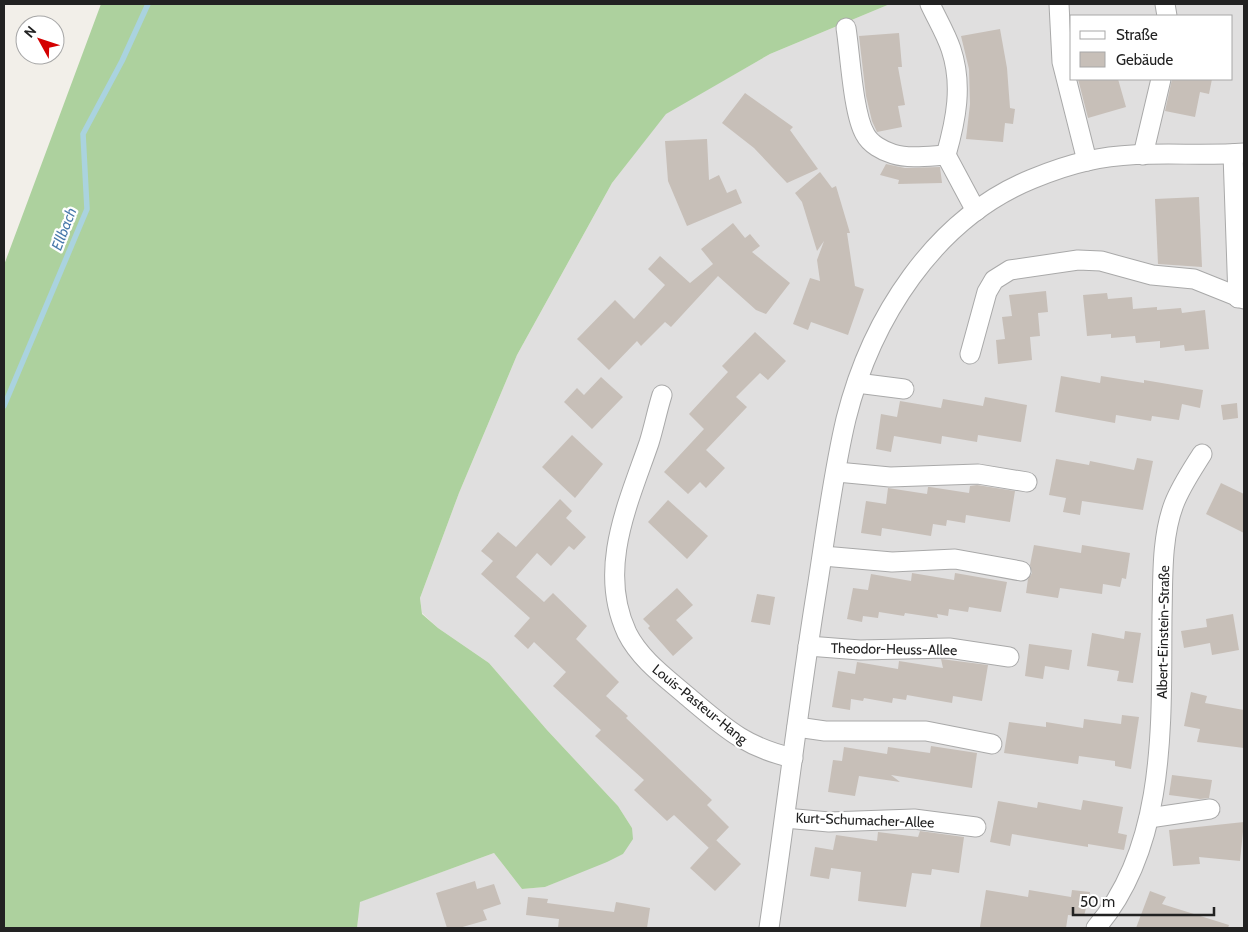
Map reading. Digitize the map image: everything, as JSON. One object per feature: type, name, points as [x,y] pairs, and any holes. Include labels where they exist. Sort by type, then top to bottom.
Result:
[{"type":"street","points":[[930,4],[951,49],[958,83],[955,122],[946,155],[976,211]]},
{"type":"street","points":[[1059,4],[1062,62],[1087,161]]},
{"type":"street","points":[[846,28],[854,89],[865,134],[884,151],[895,155],[912,157],[946,155]]},
{"type":"street","points":[[1143,155],[1161,80]]},
{"type":"street","points":[[793,758],[822,556],[846,420],[857,382],[887,315],[907,283],[932,250],[976,211],[1031,179],[1087,161],[1143,155],[1238,154],[1241,299],[1194,279],[1152,275],[1101,262],[1078,260],[1010,270],[994,280],[987,292],[970,354]]},
{"type":"street","points":[[857,382],[904,389]]},
{"type":"street","name":"Louis-Pasteur-Hang","points":[[662,395],[651,438],[621,523],[615,551],[614,580],[618,609],[628,634],[645,658],[659,672],[734,735],[761,750],[793,758]]},
{"type":"street","name":"Albert-Einstein-Straße","points":[[1096,928],[1108,915],[1123,888],[1149,818],[1157,769],[1161,718],[1165,546],[1174,504],[1202,454]]},
{"type":"street","points":[[837,472],[890,477],[978,474],[1027,482]]},
{"type":"street","points":[[822,556],[892,562],[955,559],[1021,571]]},
{"type":"street","name":"Theodor-Heuss-Allee","points":[[808,646],[860,650],[949,648],[1009,657]]},
{"type":"street","points":[[797,727],[826,731],[926,731],[992,744]]},
{"type":"street","name":"Kurt-Schumacher-Allee","points":[[769,928],[793,758]]},
{"type":"street","points":[[1149,818],[1210,808]]},
{"type":"street","name":"Kurt-Schumacher-Allee","points":[[785,818],[829,822],[914,819],[976,827]]},
{"type":"shaded area","points":[[890,4],[1244,4],[1244,928],[357,928],[359,902],[494,853],[522,889],[545,887],[623,854],[632,828],[618,806],[547,730],[489,663],[438,628],[422,613],[420,598],[459,493],[517,355],[612,183],[666,113],[770,54]]},
{"type":"green space","points":[[101,4],[890,4],[770,54],[666,114],[612,183],[517,355],[459,493],[420,598],[422,614],[438,628],[489,663],[547,730],[618,806],[632,828],[633,839],[623,854],[545,887],[522,889],[494,853],[360,902],[357,928],[4,928],[4,265]]},
{"type":"building","points":[[1000,29],[1007,68],[1010,108],[1015,109],[1013,124],[1005,123],[1003,142],[966,139],[970,104],[969,69],[961,36]]},
{"type":"building","points":[[899,33],[902,67],[898,67],[905,105],[898,106],[902,127],[877,132],[872,121],[866,96],[859,36]]},
{"type":"building","points":[[1078,80],[1118,80],[1126,107],[1088,118]]},
{"type":"building","points":[[1172,80],[1212,80],[1209,94],[1200,92],[1195,117],[1165,111]]},
{"type":"building","points":[[745,93],[793,127],[790,130],[818,169],[787,183],[754,148],[722,123]]},
{"type":"building","points":[[707,139],[709,180],[719,175],[727,193],[736,189],[742,203],[687,226],[668,181],[665,141]]},
{"type":"building","points":[[886,164],[905,168],[940,167],[942,183],[898,184],[899,180],[880,175]]},
{"type":"building","points":[[820,172],[832,188],[836,186],[850,233],[847,233],[855,286],[864,289],[848,335],[811,322],[808,330],[793,324],[810,278],[820,281],[817,260],[824,241],[817,251],[802,202],[795,193]]},
{"type":"building","points":[[1199,197],[1202,267],[1158,264],[1155,199]]},
{"type":"building","points":[[733,223],[745,238],[750,234],[760,246],[752,252],[790,283],[766,314],[756,310],[718,276],[671,327],[665,322],[641,346],[637,341],[609,370],[577,339],[615,300],[634,319],[665,285],[648,269],[660,256],[690,283],[713,264],[701,249]]},
{"type":"building","points":[[1046,291],[1048,312],[1038,313],[1040,336],[1030,337],[1032,360],[998,364],[996,340],[1005,339],[1002,317],[1012,316],[1009,295]]},
{"type":"building","points":[[1107,293],[1108,299],[1132,297],[1133,309],[1181,308],[1182,313],[1205,310],[1209,349],[1185,351],[1184,345],[1160,348],[1160,341],[1136,343],[1135,336],[1111,338],[1111,334],[1087,336],[1083,295]]},
{"type":"building","points":[[755,332],[786,361],[768,380],[760,373],[736,397],[747,407],[706,450],[725,468],[706,488],[700,482],[688,494],[664,472],[704,429],[689,414],[728,372],[722,366]]},
{"type":"building","points":[[1061,376],[1100,383],[1101,376],[1144,383],[1144,380],[1203,390],[1200,408],[1182,404],[1179,420],[1152,416],[1151,421],[1116,415],[1115,423],[1055,412]]},
{"type":"building","points":[[601,377],[623,397],[592,429],[564,402],[577,388],[584,395]]},
{"type":"building","points":[[985,397],[1027,405],[1021,442],[978,435],[977,442],[942,436],[941,444],[894,436],[891,452],[876,449],[881,414],[897,417],[900,401],[941,408],[943,399],[983,406]]},
{"type":"building","points":[[1237,403],[1238,418],[1223,420],[1221,405]]},
{"type":"building","points":[[572,435],[603,464],[575,498],[542,467]]},
{"type":"building","points":[[1137,458],[1153,461],[1143,510],[1082,501],[1080,515],[1063,512],[1066,498],[1049,495],[1056,459],[1089,465],[1090,461],[1134,470]]},
{"type":"building","points":[[1221,483],[1244,494],[1244,533],[1206,514]]},
{"type":"building","points":[[977,485],[1015,491],[1010,522],[966,515],[965,523],[947,520],[946,526],[933,524],[931,536],[882,528],[881,536],[861,533],[866,501],[886,504],[888,488],[927,494],[928,487],[969,493],[970,486]]},
{"type":"building","points":[[560,499],[572,511],[566,518],[586,537],[574,550],[569,546],[551,566],[537,553],[516,577],[544,602],[553,593],[587,626],[576,639],[619,682],[606,696],[628,716],[626,718],[712,800],[707,805],[729,827],[709,848],[674,815],[667,821],[634,790],[644,780],[595,736],[601,730],[553,686],[566,672],[534,642],[528,649],[514,636],[530,618],[481,574],[493,561],[481,551],[498,532],[516,547]]},
{"type":"building","points":[[668,500],[708,536],[687,559],[648,522]]},
{"type":"building","points":[[1034,545],[1081,553],[1082,545],[1130,553],[1126,579],[1122,578],[1120,587],[1103,584],[1102,594],[1060,588],[1058,598],[1026,593],[1028,579],[1032,573],[1030,565]]},
{"type":"building","points":[[912,573],[954,580],[955,573],[1007,582],[1001,612],[969,607],[968,612],[949,609],[948,616],[937,614],[938,618],[905,613],[904,616],[879,612],[878,618],[863,616],[862,622],[847,619],[853,588],[868,590],[871,574],[911,581]]},
{"type":"building","points":[[677,588],[693,605],[676,620],[693,638],[673,656],[648,628],[650,626],[643,619]]},
{"type":"building","points":[[757,594],[775,597],[770,625],[751,622]]},
{"type":"building","points":[[1233,614],[1239,650],[1212,655],[1210,643],[1184,648],[1181,631],[1207,627],[1206,619]]},
{"type":"building","points":[[1125,631],[1141,633],[1133,683],[1117,681],[1119,671],[1087,666],[1092,633],[1124,639]]},
{"type":"building","points":[[1029,644],[1072,650],[1069,670],[1045,666],[1043,679],[1025,676]]},
{"type":"building","points":[[941,659],[988,665],[982,701],[953,696],[952,703],[907,695],[906,700],[893,698],[892,703],[864,698],[863,701],[851,699],[850,710],[832,707],[838,671],[855,674],[857,662],[898,669],[899,661],[943,668]]},
{"type":"building","points":[[1191,692],[1207,696],[1205,703],[1244,710],[1244,748],[1197,742],[1200,729],[1184,726]]},
{"type":"building","points":[[1122,715],[1139,717],[1131,769],[1115,766],[1115,761],[1079,756],[1078,764],[1004,753],[1009,722],[1046,727],[1046,722],[1083,728],[1084,719],[1121,724]]},
{"type":"building","points":[[931,746],[977,753],[972,788],[891,775],[900,782],[859,776],[855,796],[828,792],[833,760],[842,761],[844,747],[887,754],[888,747],[930,753]]},
{"type":"building","points":[[1172,775],[1212,780],[1209,798],[1200,799],[1169,795]]},
{"type":"building","points":[[1083,800],[1123,807],[1118,833],[1127,835],[1124,850],[1088,844],[1088,847],[1012,834],[1010,846],[990,842],[998,801],[1037,808],[1038,802],[1081,810]]},
{"type":"building","points":[[1244,822],[1240,861],[1199,857],[1200,864],[1173,866],[1169,830]]},
{"type":"building","points":[[920,831],[964,837],[959,873],[932,869],[931,875],[912,873],[906,907],[858,901],[861,872],[831,868],[829,879],[810,876],[815,847],[833,850],[836,835],[877,841],[878,832],[918,837]]},
{"type":"building","points":[[716,840],[741,864],[715,891],[690,868]]},
{"type":"building","points":[[475,881],[477,889],[494,884],[501,904],[483,910],[487,920],[459,928],[447,928],[436,893]]},
{"type":"building","points":[[986,890],[1028,897],[1029,890],[1071,897],[1072,890],[1090,892],[1084,916],[1068,915],[1066,928],[988,928],[980,927]]},
{"type":"building","points":[[1150,891],[1166,897],[1162,904],[1229,925],[1228,928],[1136,928]]},
{"type":"building","points":[[528,897],[548,899],[547,903],[614,912],[616,902],[650,908],[647,928],[558,928],[559,919],[526,915]]},
{"type":"waterway","name":"Ellbach","points":[[4,406],[87,209],[83,134],[122,61],[148,4]]}]
